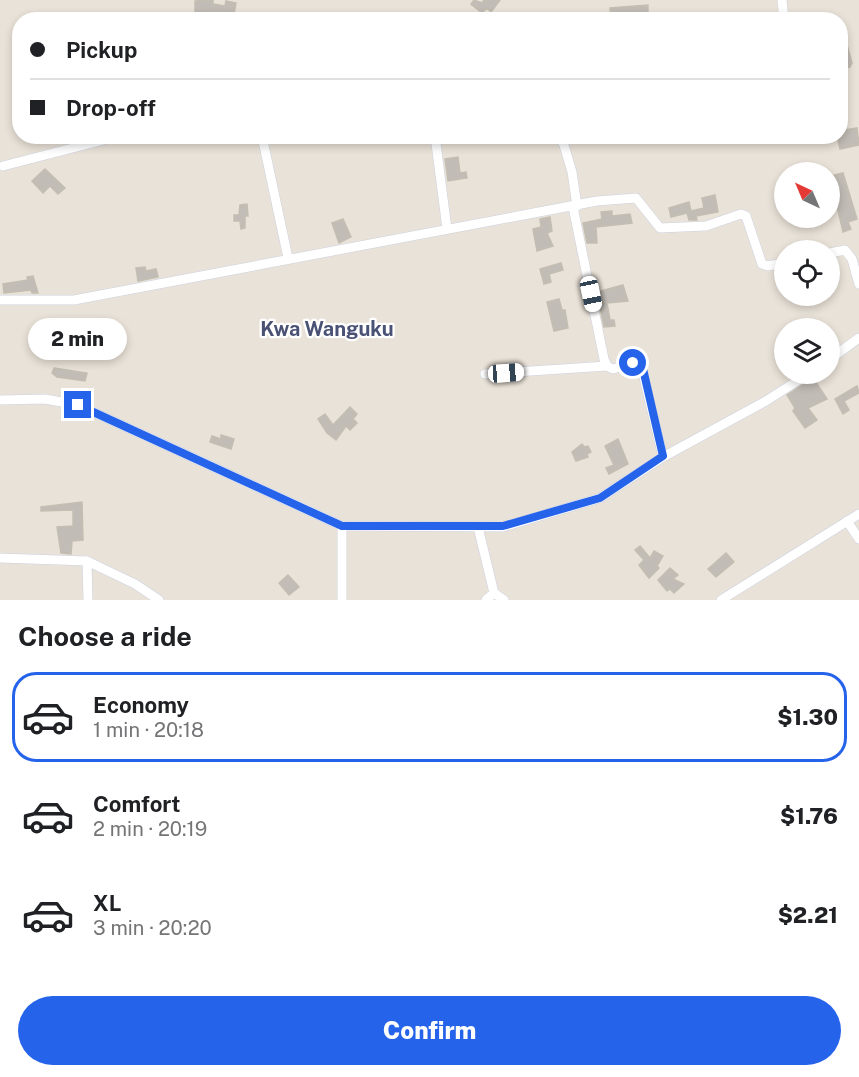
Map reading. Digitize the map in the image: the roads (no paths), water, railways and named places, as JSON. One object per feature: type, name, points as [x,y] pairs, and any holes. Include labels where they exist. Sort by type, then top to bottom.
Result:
[{"type":"street","points":[[3,166],[88,144]]},
{"type":"street","points":[[264,144],[288,258]]},
{"type":"street","points":[[436,144],[447,229]]},
{"type":"street","points":[[564,144],[572,172],[575,206],[607,366]]},
{"type":"street","points":[[0,300],[74,300],[597,201],[636,198],[660,228],[706,226],[741,214],[748,218],[762,264],[774,265]]},
{"type":"street","points":[[840,251],[845,250],[852,259],[859,284]]},
{"type":"street","points":[[840,352],[859,338]]},
{"type":"street","points":[[485,374],[607,366],[613,369],[633,363],[641,365],[663,456]]},
{"type":"street","points":[[0,400],[45,399],[78,405],[342,526],[478,527],[503,526],[525,521],[600,498],[663,456],[792,384]]},
{"type":"street","points":[[721,600],[859,514]]},
{"type":"street","points":[[846,521],[859,539]]},
{"type":"street","points":[[342,526],[342,600]]},
{"type":"street","points":[[478,527],[495,593],[504,600]]},
{"type":"street","points":[[0,558],[87,561],[135,584],[159,600]]},
{"type":"street","points":[[87,561],[88,600]]},
{"type":"street","points":[[486,600],[495,593]]},
{"type":"district","name":"Kwa Wanguku","points":[[327,329]]}]
